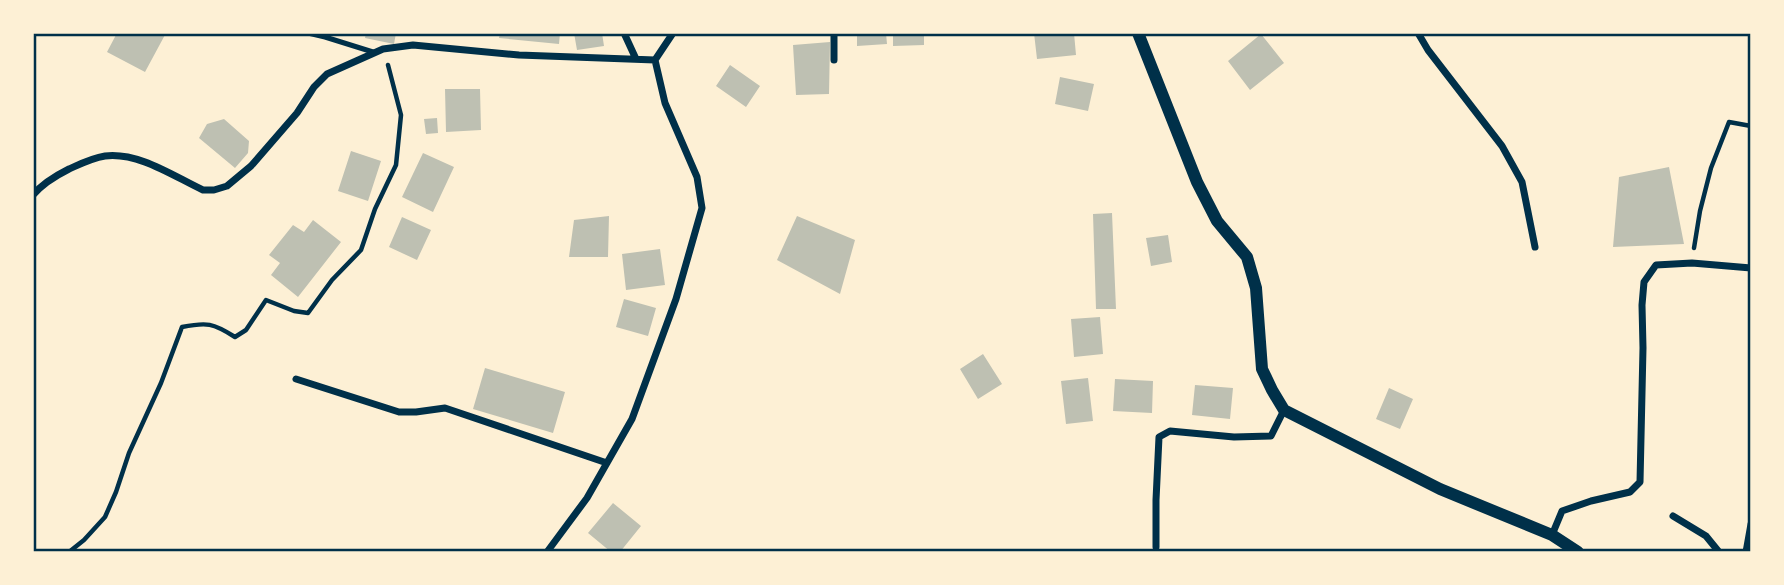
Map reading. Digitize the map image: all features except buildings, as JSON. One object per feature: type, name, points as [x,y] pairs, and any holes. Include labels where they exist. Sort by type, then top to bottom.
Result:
[{"type":"street","points":[[624,33],[636,59]]},
{"type":"street","points":[[547,552],[587,498],[632,419],[676,299],[702,208],[697,177],[665,103],[655,60],[673,33]]},
{"type":"street","points":[[834,33],[834,60]]},
{"type":"street","points":[[1138,33],[1197,182],[1216,221],[1247,257],[1256,288],[1262,369],[1284,410],[1440,489],[1552,535],[1578,552]]},
{"type":"street","points":[[1418,33],[1428,50],[1502,146],[1522,182],[1535,247]]},
{"type":"street","points":[[33,195],[41,185],[60,174],[85,161],[106,156],[134,158],[203,190],[227,186],[251,166],[327,74],[383,49],[413,45],[519,55],[655,60]]},
{"type":"street","points":[[1552,535],[1562,511],[1630,492],[1640,482],[1642,305],[1644,282],[1656,265],[1692,263],[1751,268]]},
{"type":"street","points":[[296,379],[399,412],[445,408],[607,463]]},
{"type":"street","points":[[1156,547],[1159,437],[1170,431],[1234,438],[1272,436],[1284,410]]},
{"type":"street","points":[[1673,516],[1706,536],[1719,552]]},
{"type":"street","points":[[1746,552],[1751,524]]},
{"type":"lane","points":[[308,33],[373,52]]},
{"type":"path","points":[[69,552],[85,540],[105,517],[182,327],[197,324],[216,325],[235,337],[246,330],[266,300],[308,313],[332,280],[361,250],[374,209],[396,165],[401,115],[383,49]]},
{"type":"path","points":[[1692,263],[1710,167],[1729,122],[1751,126]]}]
